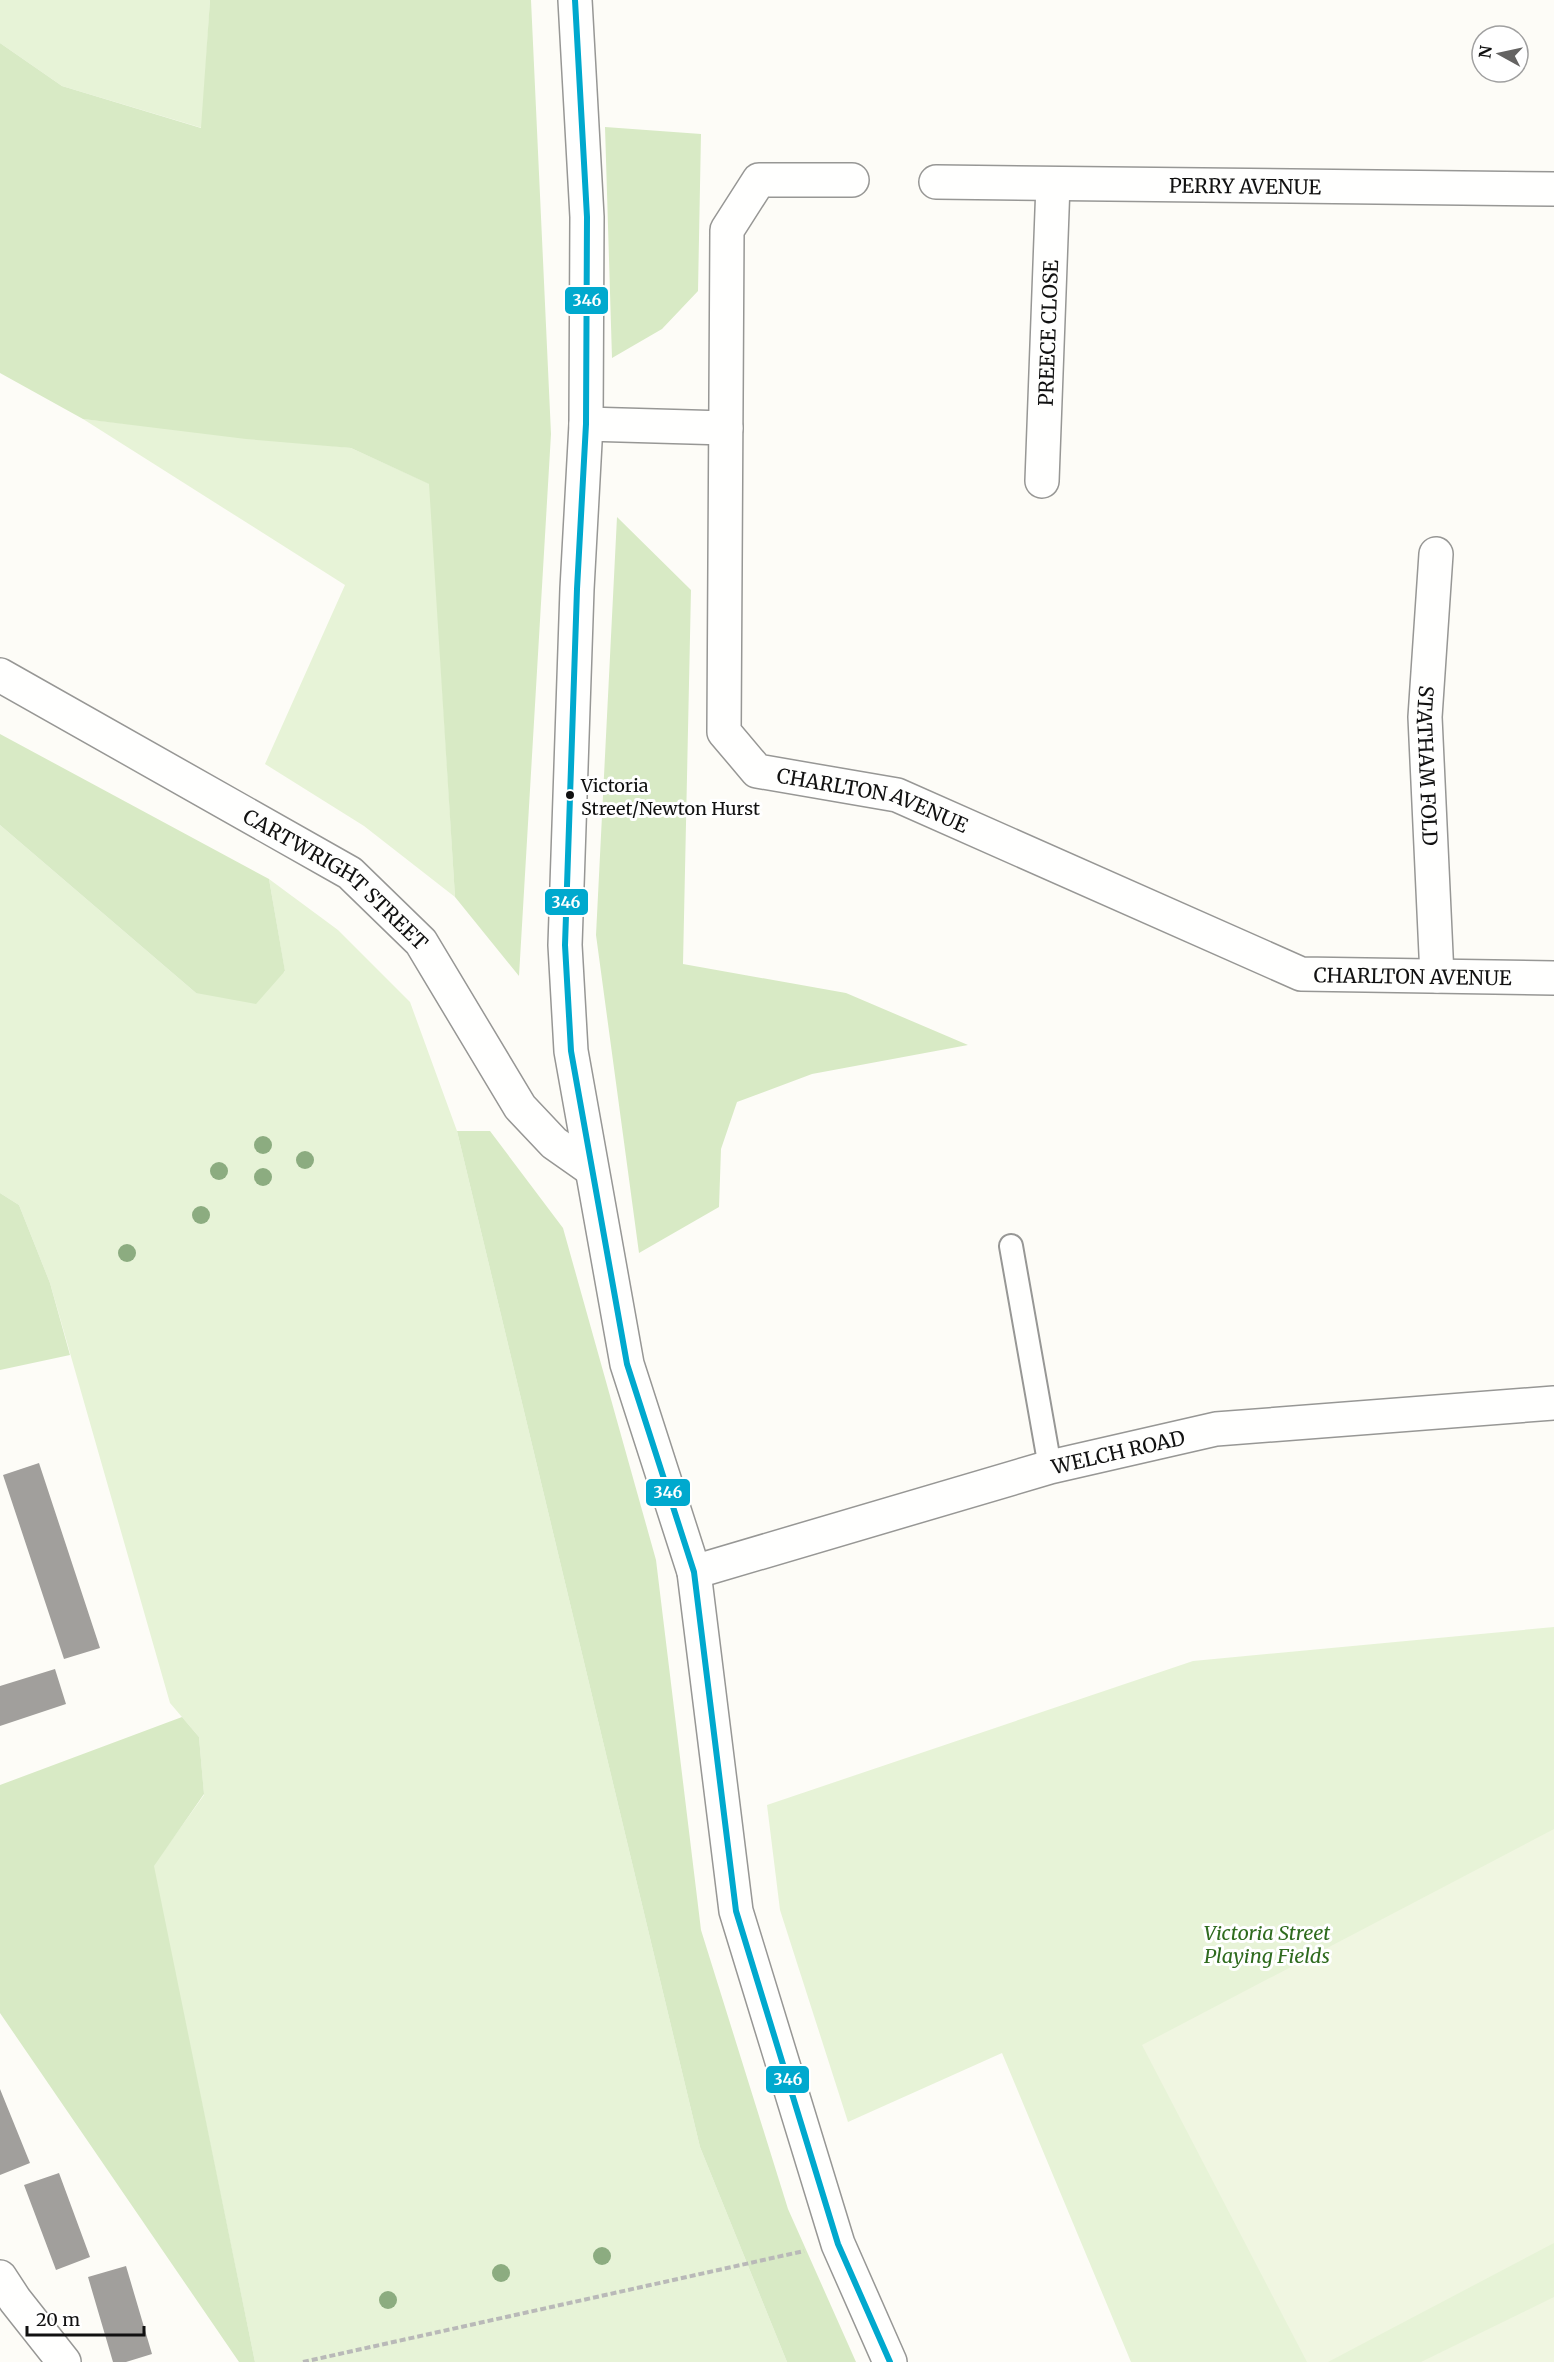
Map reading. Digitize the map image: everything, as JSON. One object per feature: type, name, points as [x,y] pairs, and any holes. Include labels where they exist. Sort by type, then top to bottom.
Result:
[{"type":"street","points":[[575,0],[587,217],[586,424],[577,589],[565,945],[571,1051],[627,1364],[694,1572],[736,1911],[838,2244],[890,2362]]},
{"type":"street","name":"CHARLTON AVENUE","points":[[852,180],[759,180],[727,230],[724,732],[757,771],[897,795],[1301,974],[1554,978]]},
{"type":"street","name":"PERRY AVENUE","points":[[936,182],[1554,189]]},
{"type":"street","name":"PREECE CLOSE","points":[[1042,481],[1053,184]]},
{"type":"street","points":[[586,424],[726,428]]},
{"type":"street","name":"STATHAM FOLD","points":[[1436,554],[1425,717],[1437,976]]},
{"type":"street","name":"CARTWRIGHT STREET","points":[[0,675],[350,873],[421,942],[520,1107],[554,1143],[591,1169]]},
{"type":"street","name":"WELCH ROAD","points":[[694,1572],[1050,1467],[1216,1429],[1554,1403]]},
{"type":"street","points":[[5,2294],[64,2362]]},
{"type":"lane","points":[[1011,1246],[1050,1467]]},
{"type":"path","points":[[303,2362],[838,2244]]},
{"type":"green space","points":[[0,0],[210,0],[202,128],[62,86],[0,43]]},
{"type":"green space","points":[[210,0],[531,0],[551,434],[519,976],[455,897],[429,484],[351,448],[246,439],[83,419],[0,373],[0,43],[62,86],[201,128]]},
{"type":"green space","points":[[605,127],[701,134],[698,291],[662,329],[612,358]]},
{"type":"green space","points":[[83,419],[351,448],[430,484],[455,897],[364,826],[265,764],[345,585]]},
{"type":"green space","points":[[617,517],[691,590],[683,964],[846,993],[968,1045],[812,1074],[737,1102],[721,1149],[719,1207],[639,1253],[596,935]]},
{"type":"green space","points":[[0,734],[269,879],[285,971],[256,1004],[196,993],[0,825]]},
{"type":"green space","points":[[0,825],[196,993],[285,972],[269,879],[338,930],[410,1002],[457,1131],[700,2147],[787,2362],[255,2362],[153,1866],[204,1795],[199,1737],[170,1703],[50,1283],[19,1205],[0,1193]]},
{"type":"green space","points":[[457,1131],[490,1131],[563,1228],[656,1560],[701,1930],[788,2209],[856,2362],[787,2362],[700,2147]]},
{"type":"green space","points":[[0,1193],[19,1205],[50,1283],[70,1355],[0,1370]]},
{"type":"green space","name":"Victoria Street Playing Fields","points":[[1554,1627],[1554,2362],[1131,2362],[1002,2053],[848,2122],[780,1910],[767,1805],[1193,1661]]},
{"type":"green space","points":[[182,1717],[199,1737],[204,1794],[154,1866],[255,2362],[239,2362],[0,2013],[0,1785]]},
{"type":"green space","points":[[1554,1829],[1554,2243],[1328,2362],[1307,2362],[1142,2045]]},
{"type":"green space","points":[[1554,2297],[1554,2362],[1421,2362]]},
{"type":"building","points":[[39,1463],[100,1648],[64,1659],[3,1475]]},
{"type":"building","points":[[55,1669],[66,1704],[0,1726],[0,1686]]},
{"type":"building","points":[[0,2089],[30,2163],[0,2175]]},
{"type":"building","points":[[59,2173],[90,2257],[56,2270],[24,2185]]},
{"type":"building","points":[[126,2266],[152,2354],[126,2362],[113,2362],[88,2277]]},
{"type":"transit line","name":"346","points":[[575,0],[587,217],[586,424],[577,589],[565,945],[571,1051],[627,1364],[694,1572],[736,1911],[838,2244],[890,2362]]},
{"type":"place","name":"Victoria Street/Newton Hurst","points":[[570,795]]}]
